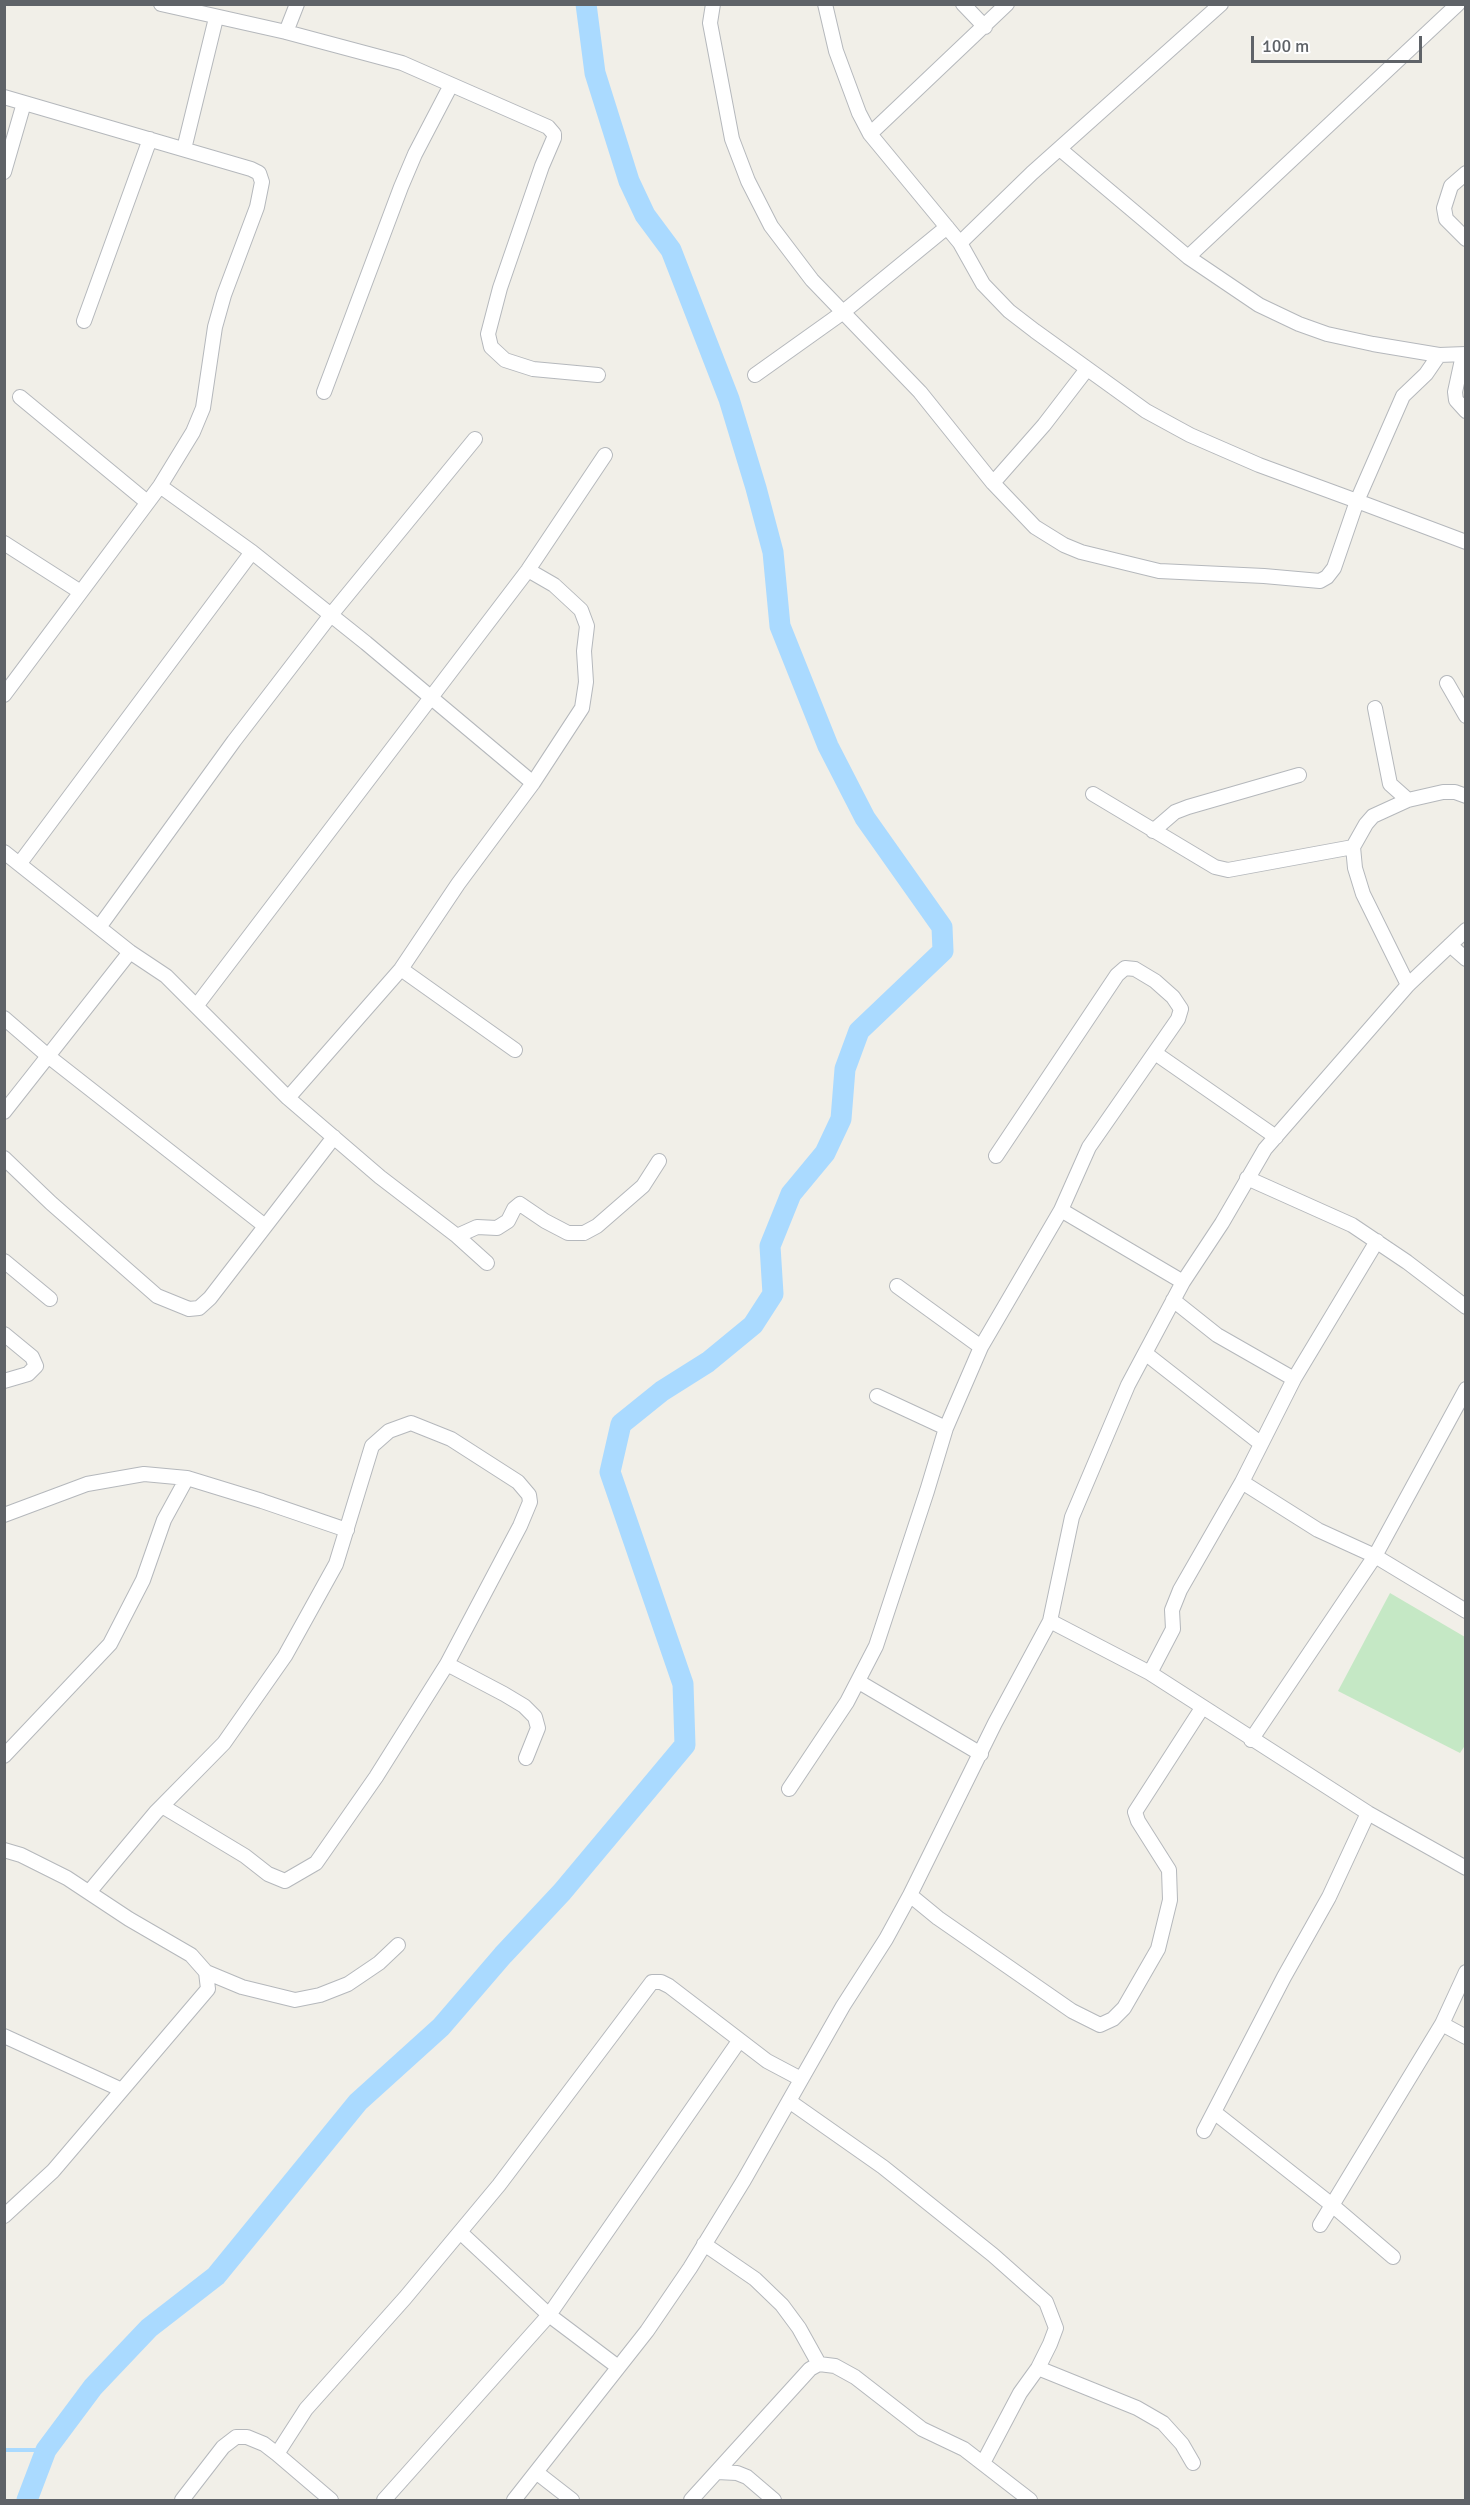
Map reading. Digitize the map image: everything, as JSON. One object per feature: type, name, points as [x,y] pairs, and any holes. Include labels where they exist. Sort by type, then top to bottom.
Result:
[{"type":"street","points":[[161,4],[286,32],[402,63],[542,124],[554,134],[500,288],[488,334],[492,346],[506,360],[533,369],[598,375]]},
{"type":"street","points":[[286,32],[297,4]]},
{"type":"street","points":[[712,4],[710,23],[732,139],[748,181],[771,226],[787,250],[842,313],[920,392],[993,483],[1035,527],[1064,545],[1081,552],[1159,571],[1320,581],[1327,577],[1334,568],[1357,501],[1403,396],[1426,374],[1439,355]]},
{"type":"street","points":[[825,4],[836,51],[859,113],[870,134],[960,243],[983,284],[1009,311],[1146,411],[1190,435],[1259,465],[1466,542]]},
{"type":"street","points":[[963,4],[985,27]]},
{"type":"street","points":[[870,134],[1008,4]]},
{"type":"street","points":[[960,243],[1032,173],[1221,4]]},
{"type":"street","points":[[1188,257],[1458,4]]},
{"type":"street","points":[[184,149],[216,18]]},
{"type":"street","points":[[324,392],[415,154],[452,85]]},
{"type":"street","points":[[4,97],[251,169],[259,173],[262,182],[257,207],[224,295],[215,327],[203,408],[193,432],[160,486],[79,591],[4,695]]},
{"type":"street","points":[[4,172],[24,103]]},
{"type":"street","points":[[84,321],[150,139]]},
{"type":"street","points":[[1060,150],[1188,257],[1259,304],[1299,324],[1327,334],[1439,355],[1464,355],[1455,392],[1456,400],[1466,411]]},
{"type":"street","points":[[1466,173],[1451,186],[1444,208],[1446,219],[1466,239]]},
{"type":"street","points":[[754,375],[842,313],[947,226]]},
{"type":"street","points":[[993,483],[1044,425],[1087,369]]},
{"type":"street","points":[[20,397],[147,501]]},
{"type":"street","points":[[100,926],[234,741],[330,616],[475,440]]},
{"type":"street","points":[[197,1005],[528,570],[605,455]]},
{"type":"street","points":[[160,486],[252,552],[533,783]]},
{"type":"street","points":[[4,543],[79,591]]},
{"type":"street","points":[[20,863],[252,552]]},
{"type":"street","points":[[288,1098],[401,969],[458,884],[533,783],[582,708],[586,682],[584,651],[587,626],[581,610],[554,585],[528,570]]},
{"type":"street","points":[[1447,683],[1466,716]]},
{"type":"street","points":[[1375,708],[1390,784],[1408,800]]},
{"type":"street","points":[[1153,831],[1174,812],[1299,775]]},
{"type":"street","points":[[1408,985],[1363,894],[1355,868],[1353,847],[1373,816],[1408,800],[1443,792],[1455,792],[1466,796]]},
{"type":"street","points":[[1093,794],[1215,867],[1228,870],[1353,847]]},
{"type":"street","points":[[4,852],[130,952],[166,976],[288,1098],[380,1177],[457,1236],[487,1263]]},
{"type":"street","points":[[514,2500],[647,2331],[704,2244],[910,1895],[1050,1621],[1072,1517],[1128,1385],[1183,1282],[1222,1223],[1247,1178],[1276,1137],[1408,985],[1466,930]]},
{"type":"street","points":[[1450,945],[1466,958]]},
{"type":"street","points":[[4,1112],[130,952]]},
{"type":"street","points":[[789,1789],[859,1682],[876,1646],[921,1512],[946,1428],[981,1347],[1061,1210],[1089,1147],[1178,1019],[1180,1009],[1173,997],[1155,981],[1135,969],[1125,968],[1117,975],[996,1156]]},
{"type":"street","points":[[401,969],[514,1050]]},
{"type":"street","points":[[4,1018],[48,1056],[265,1226]]},
{"type":"street","points":[[1155,1053],[1276,1137]]},
{"type":"street","points":[[4,1158],[51,1203],[157,1296],[189,1309],[199,1308],[210,1298],[334,1137]]},
{"type":"street","points":[[457,1236],[477,1227],[497,1228],[508,1221],[514,1209],[520,1204],[568,1233],[584,1233],[597,1226],[643,1186],[659,1161]]},
{"type":"street","points":[[1247,1178],[1352,1225],[1466,1307]]},
{"type":"street","points":[[1061,1210],[1183,1282]]},
{"type":"street","points":[[1150,1673],[1173,1629],[1173,1610],[1180,1590],[1242,1482],[1294,1379],[1377,1241]]},
{"type":"street","points":[[4,1261],[50,1299]]},
{"type":"street","points":[[897,1286],[981,1347]]},
{"type":"street","points":[[1173,1300],[1217,1335],[1294,1379]]},
{"type":"street","points":[[4,1334],[32,1357],[36,1366],[27,1374],[4,1381]]},
{"type":"street","points":[[1145,1353],[1260,1443]]},
{"type":"street","points":[[1251,1740],[1375,1556],[1466,1389]]},
{"type":"street","points":[[877,1396],[946,1428]]},
{"type":"street","points":[[90,1891],[162,1806],[224,1743],[285,1656],[336,1564],[372,1446],[388,1431],[411,1423],[451,1439],[518,1482],[529,1495],[530,1502],[520,1526],[447,1664],[376,1777],[316,1863],[303,1873],[285,1881],[268,1874],[245,1856],[162,1806]]},
{"type":"street","points":[[4,1515],[98,1482],[144,1474],[187,1478],[347,1530]]},
{"type":"street","points":[[4,1756],[110,1644],[143,1580],[164,1520],[187,1478]]},
{"type":"street","points":[[1242,1482],[1318,1530],[1375,1556],[1466,1611]]},
{"type":"street","points":[[1050,1621],[1150,1673],[1368,1813],[1466,1868]]},
{"type":"street","points":[[447,1664],[524,1706],[535,1717],[538,1728],[526,1758]]},
{"type":"street","points":[[859,1682],[981,1754]]},
{"type":"street","points":[[910,1895],[938,1918],[1072,2011],[1100,2025],[1113,2019],[1124,2008],[1158,1949],[1170,1900],[1168,1870],[1138,1821],[1136,1812],[1202,1708]]},
{"type":"street","points":[[1204,2131],[1284,1977],[1329,1897],[1368,1813]]},
{"type":"street","points":[[4,1850],[30,1859],[90,1891],[129,1919],[191,1955],[206,1972],[242,1987],[295,2000],[320,1995],[348,1984],[379,1963],[398,1945]]},
{"type":"street","points":[[5,2215],[53,2171],[208,1989],[206,1972]]},
{"type":"street","points":[[1320,2225],[1442,2024],[1466,1972]]},
{"type":"street","points":[[277,2454],[306,2409],[405,2298],[499,2185],[652,1982],[661,1982],[669,1986],[767,2061],[801,2079]]},
{"type":"street","points":[[1442,2024],[1466,2037]]},
{"type":"street","points":[[4,2036],[122,2090]]},
{"type":"street","points":[[384,2500],[549,2315],[739,2041]]},
{"type":"street","points":[[789,2101],[892,2174],[993,2255],[1046,2302],[1056,2328],[1038,2368],[1020,2392],[983,2463]]},
{"type":"street","points":[[1214,2112],[1332,2205],[1393,2257]]},
{"type":"street","points":[[460,2232],[549,2315],[618,2367]]},
{"type":"street","points":[[704,2244],[755,2279],[782,2305],[799,2328],[819,2364]]},
{"type":"street","points":[[691,2500],[810,2369],[819,2364],[835,2366],[855,2376],[922,2429],[964,2449],[1030,2500]]},
{"type":"street","points":[[1038,2368],[1137,2408],[1163,2423],[1182,2444],[1193,2463]]},
{"type":"street","points":[[182,2500],[223,2447],[236,2437],[247,2437],[264,2444],[331,2500]]},
{"type":"street","points":[[536,2472],[572,2500]]},
{"type":"street","points":[[717,2472],[737,2473],[747,2477],[774,2500]]},
{"type":"green space","points":[[1390,1593],[1465,1637],[1466,1744],[1460,1753],[1338,1691]]},
{"type":"waterway","points":[[27,2500],[46,2450],[93,2387],[149,2328],[216,2276],[358,2102],[441,2027],[503,1955],[562,1892],[685,1745],[683,1684],[610,1472],[621,1424],[662,1391],[708,1362],[753,1325],[773,1294],[770,1246],[791,1194],[825,1153],[841,1119],[845,1069],[859,1031],[943,951],[942,927],[865,818],[828,746],[780,626],[773,552],[729,399],[671,250],[645,215],[629,181],[595,73],[586,4]]},
{"type":"waterway","points":[[4,2450],[46,2450]]}]
